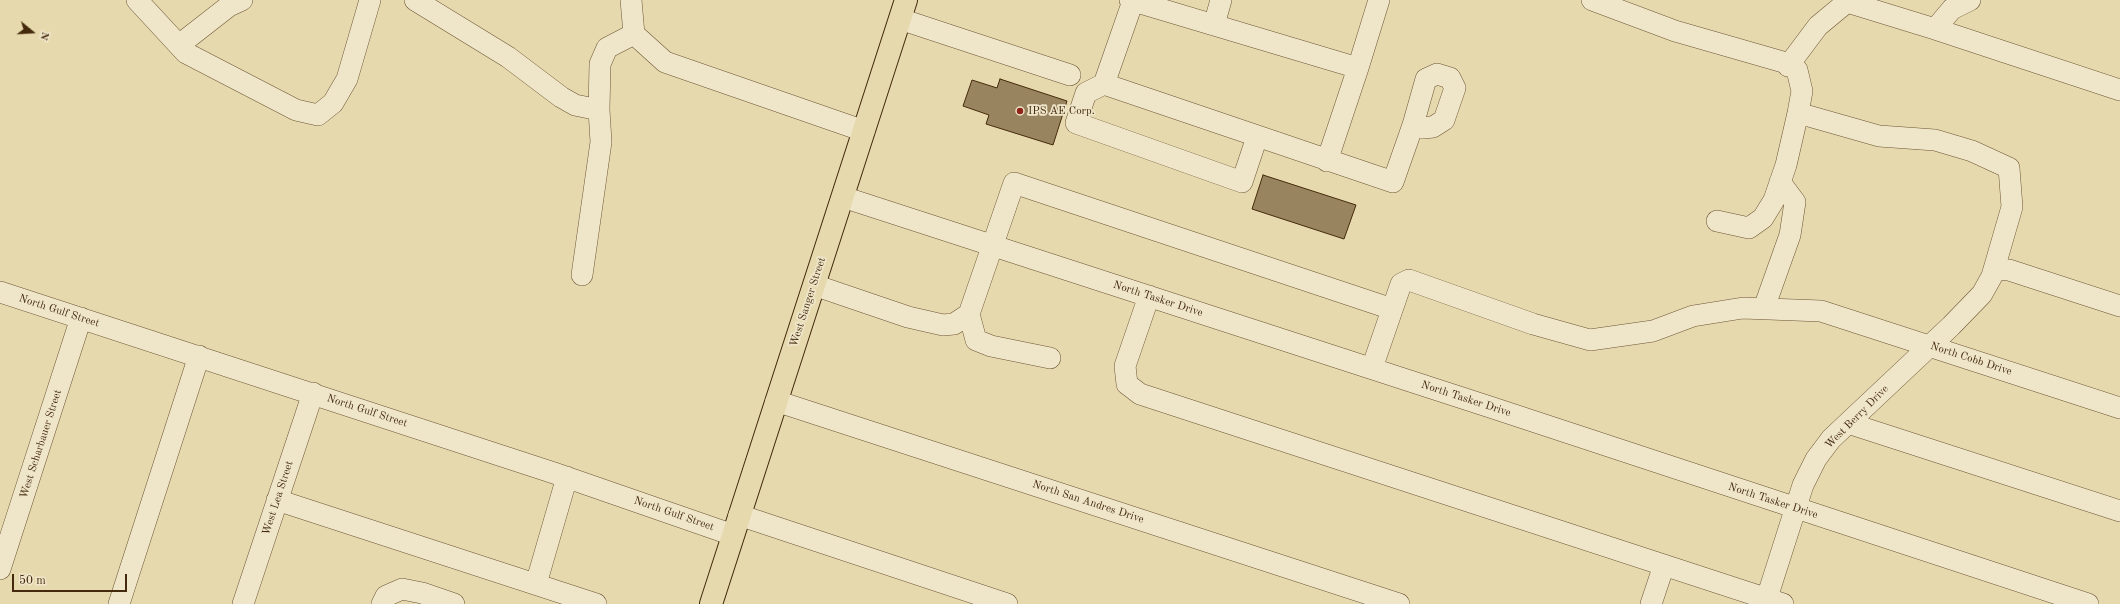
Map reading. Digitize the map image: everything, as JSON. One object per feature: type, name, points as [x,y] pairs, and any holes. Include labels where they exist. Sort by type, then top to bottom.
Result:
[{"type":"main road","name":"West Sanger Street","points":[[711,604],[903,9]]},
{"type":"street","points":[[137,0],[186,53],[296,110],[318,115],[333,103],[347,79],[370,0]]},
{"type":"street","points":[[179,45],[229,6],[242,0]]},
{"type":"street","points":[[415,0],[508,57],[575,106],[599,110]]},
{"type":"street","points":[[631,0],[634,34],[665,62],[864,131]]},
{"type":"street","points":[[1257,137],[1242,182],[1076,123],[1086,93],[1104,84],[1132,0],[1358,68]]},
{"type":"street","points":[[1214,25],[1221,0]]},
{"type":"street","points":[[1327,161],[1379,0]]},
{"type":"street","points":[[1592,0],[1674,31],[1797,70],[1802,91],[1786,165],[1774,200],[1763,218],[1749,228],[1717,221]]},
{"type":"street","points":[[1935,29],[1952,10],[1970,0]]},
{"type":"street","points":[[1788,66],[1818,26],[1847,2],[1935,29],[2120,90]]},
{"type":"street","points":[[903,9],[1070,75]]},
{"type":"street","points":[[582,275],[601,142],[599,110],[600,64],[607,48],[634,34]]},
{"type":"street","points":[[1104,84],[1327,161],[1393,182],[1413,125]]},
{"type":"street","name":"West Berry Drive","points":[[1772,602],[1803,485],[1816,459],[1831,439],[1930,346],[1982,294],[1996,265],[2012,207],[2009,168],[1972,151],[1935,140],[1879,136],[1798,113]]},
{"type":"street","points":[[1764,308],[1790,234],[1795,202],[1780,182]]},
{"type":"street","points":[[1050,358],[991,346],[976,340],[969,314],[1014,183],[1392,309]]},
{"type":"street","name":"North Tasker Drive","points":[[843,197],[1372,368],[2088,604]]},
{"type":"street","points":[[1996,265],[2120,306]]},
{"type":"street","name":"North Cobb Drive","points":[[1372,368],[1401,284],[1409,280],[1533,324],[1590,340],[1653,331],[1693,316],[1743,308],[1821,311],[2120,408]]},
{"type":"street","points":[[814,285],[908,317],[943,325],[954,324],[969,314]]},
{"type":"street","name":"North Gulf Street","points":[[0,292],[200,356],[566,477],[1007,604]]},
{"type":"street","points":[[1149,296],[1125,366],[1127,384],[1140,394],[1664,565],[1772,602]]},
{"type":"street","name":"West Scharbauer Street","points":[[0,569],[81,318]]},
{"type":"street","points":[[119,604],[200,356]]},
{"type":"street","name":"West Lea Street","points":[[243,604],[313,393]]},
{"type":"street","name":"North San Andres Drive","points":[[776,401],[1399,604]]},
{"type":"street","points":[[1848,423],[2120,511]]},
{"type":"street","points":[[546,593],[566,477]]},
{"type":"street","points":[[277,500],[546,593],[596,604]]},
{"type":"street","points":[[1651,604],[1664,565]]},
{"type":"street","points":[[382,604],[386,596],[402,589],[422,593],[454,604]]},
{"type":"building","name":"IPS AE Corp.","points":[[1000,79],[1067,101],[1053,145],[986,124],[989,115],[963,106],[972,80],[997,88]]},
{"type":"building","points":[[1263,175],[1356,205],[1344,239],[1252,209]]},
{"type":"place","name":"IPS AE Corp.","points":[[1020,111]]}]
